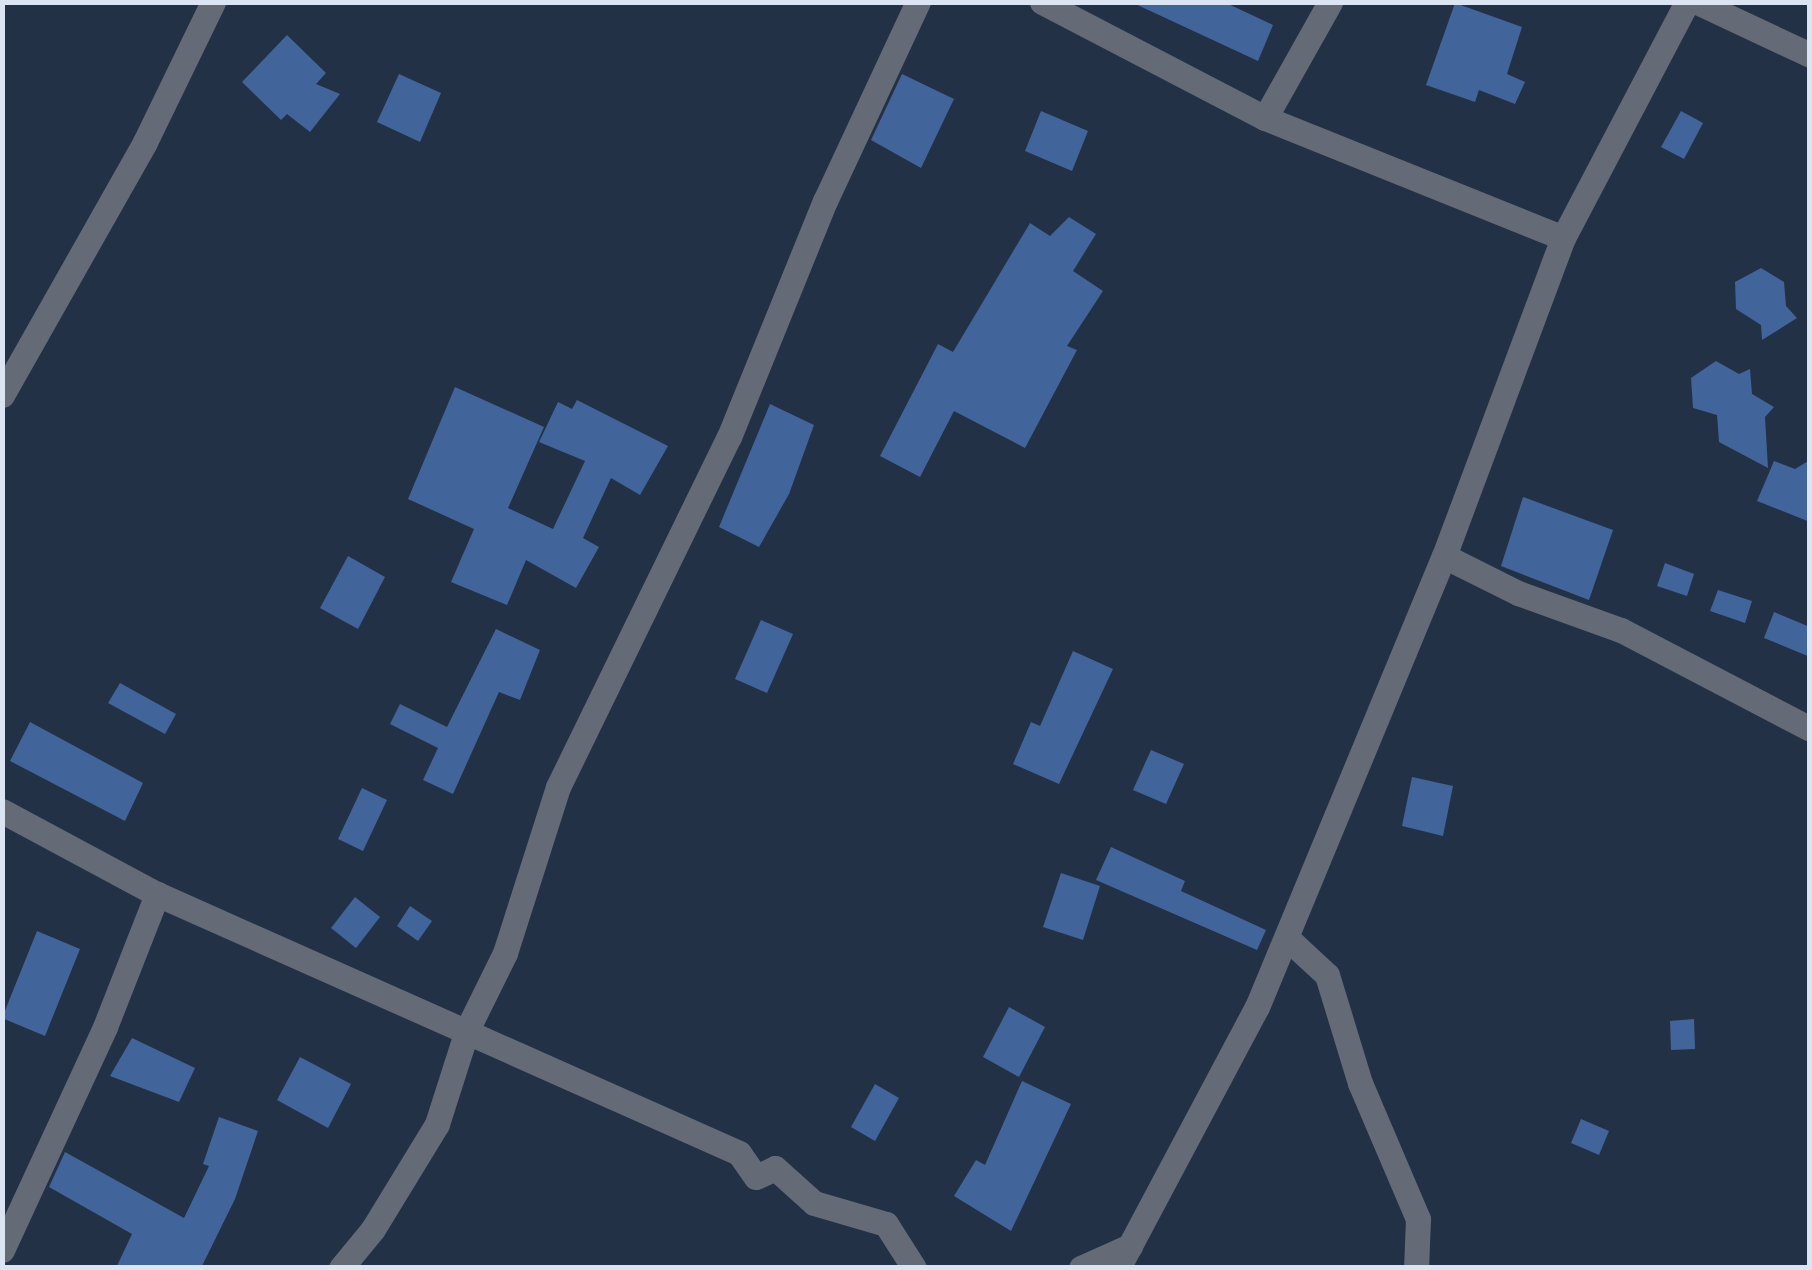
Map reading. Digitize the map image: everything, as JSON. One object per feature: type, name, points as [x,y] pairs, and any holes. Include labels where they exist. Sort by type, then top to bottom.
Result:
[{"type":"street","points":[[2,395],[146,142],[213,2]]},
{"type":"street","points":[[341,1268],[374,1228],[437,1124],[466,1030],[505,953],[553,799],[721,454],[825,201],[918,2]]},
{"type":"street","points":[[1042,2],[1265,118],[1563,238]]},
{"type":"street","points":[[1265,118],[1330,2]]},
{"type":"street","points":[[1081,1268],[1124,1257],[1229,1070],[1444,556],[1563,238],[1687,2]]},
{"type":"street","points":[[1697,2],[1810,54]]},
{"type":"street","points":[[1444,556],[1518,592],[1621,630],[1810,730]]},
{"type":"street","points":[[2,810],[157,894],[740,1153],[756,1178],[775,1168],[814,1203],[886,1224],[914,1268]]},
{"type":"street","points":[[2,1250],[105,1027],[157,894]]},
{"type":"street","points":[[1287,938],[1327,975],[1360,1083],[1418,1219],[1416,1268]]},
{"type":"building","points":[[1131,2],[1224,2],[1273,25],[1258,61]]},
{"type":"building","points":[[1455,3],[1522,27],[1507,74],[1525,82],[1515,104],[1479,90],[1475,102],[1426,85]]},
{"type":"building","points":[[287,35],[326,73],[316,84],[340,94],[310,132],[287,114],[281,120],[242,82]]},
{"type":"building","points":[[399,74],[441,93],[420,142],[377,122]]},
{"type":"building","points":[[902,74],[954,99],[921,168],[871,140]]},
{"type":"building","points":[[1041,111],[1088,131],[1072,171],[1025,151]]},
{"type":"building","points":[[1681,111],[1703,123],[1684,159],[1661,147]]},
{"type":"building","points":[[1069,217],[1096,234],[1073,271],[1103,291],[1067,346],[1077,350],[1025,448],[954,411],[920,477],[880,456],[938,344],[953,352],[1030,223],[1050,236]]},
{"type":"building","points":[[1761,268],[1784,282],[1786,306],[1797,318],[1762,340],[1761,325],[1736,309],[1735,282]]},
{"type":"building","points":[[1716,361],[1739,374],[1750,369],[1752,394],[1774,407],[1765,417],[1768,468],[1719,442],[1717,415],[1693,408],[1691,378]]},
{"type":"building","points":[[455,387],[544,427],[508,508],[553,529],[585,461],[539,442],[558,402],[572,409],[577,400],[668,446],[640,495],[611,478],[583,538],[599,547],[576,588],[526,560],[507,605],[451,582],[474,529],[408,499]]},
{"type":"building","points":[[770,404],[814,425],[789,494],[759,547],[719,527]]},
{"type":"building","points":[[1810,460],[1810,522],[1757,501],[1774,461],[1795,469]]},
{"type":"building","points":[[1523,497],[1613,530],[1589,600],[1501,566]]},
{"type":"building","points":[[348,556],[385,577],[358,629],[320,608]]},
{"type":"building","points":[[1665,563],[1694,574],[1687,596],[1657,586]]},
{"type":"building","points":[[1718,590],[1752,601],[1745,623],[1710,611]]},
{"type":"building","points":[[1774,612],[1810,627],[1810,657],[1764,638]]},
{"type":"building","points":[[761,620],[793,634],[767,693],[735,679]]},
{"type":"building","points":[[496,629],[540,650],[520,700],[499,692],[453,794],[423,780],[438,748],[390,724],[400,704],[447,727]]},
{"type":"building","points":[[1073,651],[1113,669],[1059,784],[1013,764],[1031,722],[1040,726]]},
{"type":"building","points":[[120,683],[176,714],[165,734],[108,703]]},
{"type":"building","points":[[30,722],[143,783],[125,821],[10,761]]},
{"type":"building","points":[[1151,750],[1184,764],[1166,804],[1133,790]]},
{"type":"building","points":[[1412,777],[1453,786],[1443,836],[1402,826]]},
{"type":"building","points":[[362,788],[387,800],[363,851],[338,839]]},
{"type":"building","points":[[1111,847],[1185,881],[1181,891],[1266,930],[1257,950],[1096,880]]},
{"type":"building","points":[[1061,873],[1100,886],[1083,940],[1043,927]]},
{"type":"building","points":[[355,897],[380,917],[356,948],[331,928]]},
{"type":"building","points":[[410,906],[432,921],[418,941],[397,926]]},
{"type":"building","points":[[37,931],[80,949],[45,1036],[2,1018]]},
{"type":"building","points":[[1009,1007],[1045,1027],[1019,1077],[983,1057]]},
{"type":"building","points":[[1694,1019],[1695,1049],[1671,1050],[1670,1021]]},
{"type":"building","points":[[132,1038],[195,1068],[179,1102],[110,1076]]},
{"type":"building","points":[[300,1057],[351,1084],[328,1128],[277,1100]]},
{"type":"building","points":[[1022,1081],[1071,1104],[1011,1231],[954,1196],[976,1160],[985,1165]]},
{"type":"building","points":[[875,1084],[899,1098],[875,1141],[851,1127]]},
{"type":"building","points":[[219,1117],[258,1131],[235,1199],[201,1268],[116,1268],[132,1234],[49,1187],[65,1152],[184,1218],[209,1166],[203,1164]]},
{"type":"building","points":[[1581,1119],[1609,1131],[1599,1155],[1571,1143]]}]
